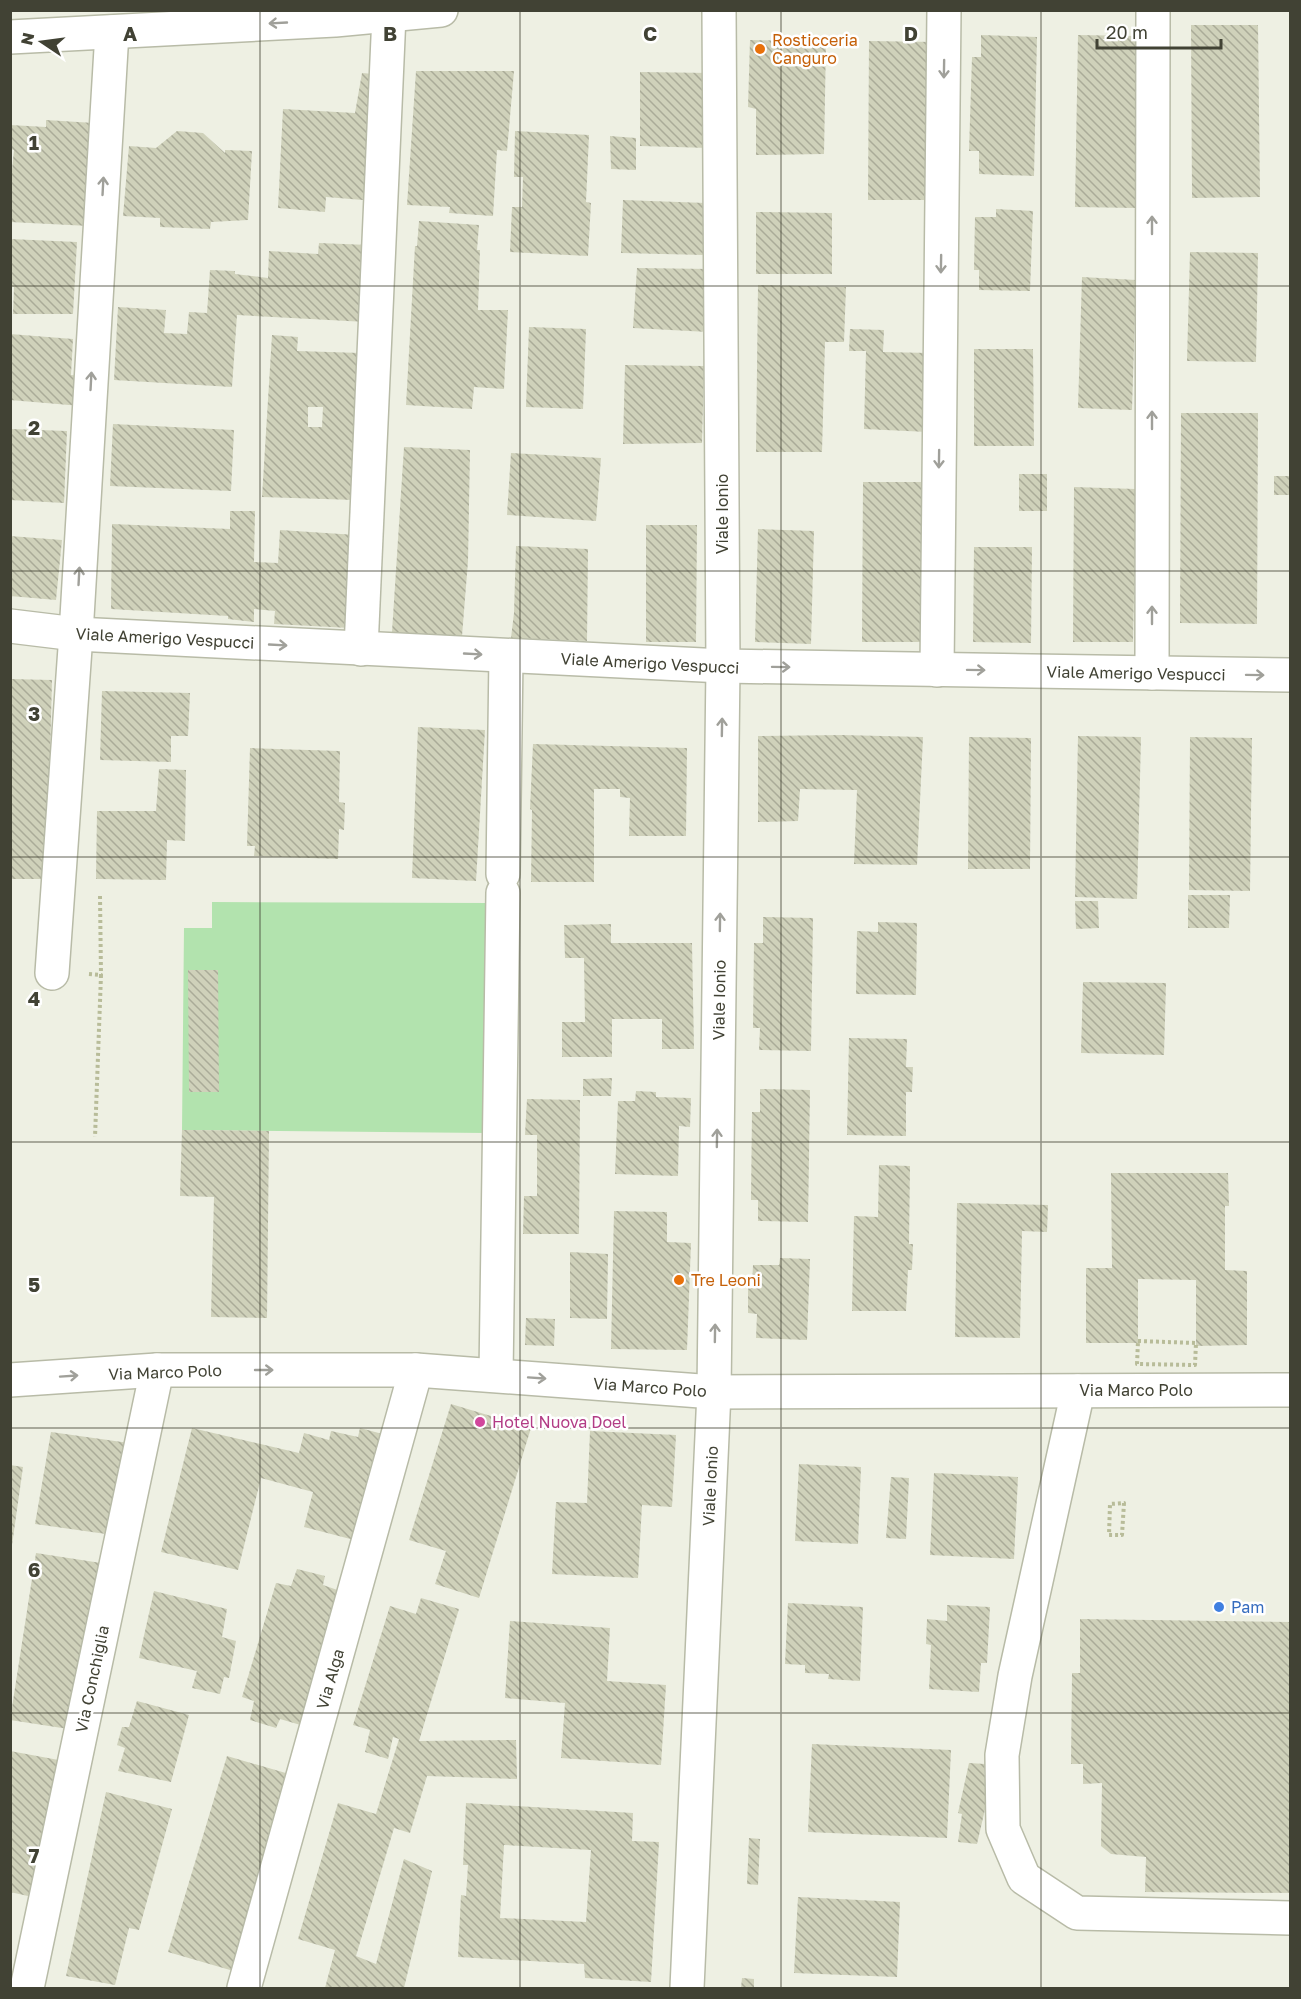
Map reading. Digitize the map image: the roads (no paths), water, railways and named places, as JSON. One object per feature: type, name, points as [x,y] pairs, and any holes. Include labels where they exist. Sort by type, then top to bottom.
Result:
[{"type":"street","points":[[10,37],[441,10]]},
{"type":"street","name":"Viale Ionio","points":[[687,1989],[714,1392],[723,666],[719,10]]},
{"type":"street","points":[[937,670],[944,10]]},
{"type":"street","points":[[1152,673],[1153,10]]},
{"type":"street","points":[[361,649],[389,15]]},
{"type":"street","points":[[52,973],[76,634],[112,32]]},
{"type":"street","name":"Viale Amerigo Vespucci","points":[[10,626],[76,634],[723,666],[1290,675]]},
{"type":"street","points":[[496,1375],[506,656]]},
{"type":"street","name":"Via Marco Polo","points":[[10,1380],[157,1370],[416,1370],[714,1392],[1290,1390]]},
{"type":"street","name":"Via Conchiglia","points":[[27,1989],[157,1370]]},
{"type":"street","name":"Via Alga","points":[[244,1989],[416,1370]]},
{"type":"street","points":[[1078,1391],[1015,1676],[1002,1755],[1003,1829],[1024,1878],[1077,1913],[1290,1918]]},
{"type":"place","name":"Rosticceria Canguro","points":[[760,49]]},
{"type":"place","name":"Tre Leoni","points":[[679,1280]]},
{"type":"place","name":"Hotel Nuova Doel","points":[[480,1422]]},
{"type":"place","name":"Pam","points":[[1219,1607]]}]
